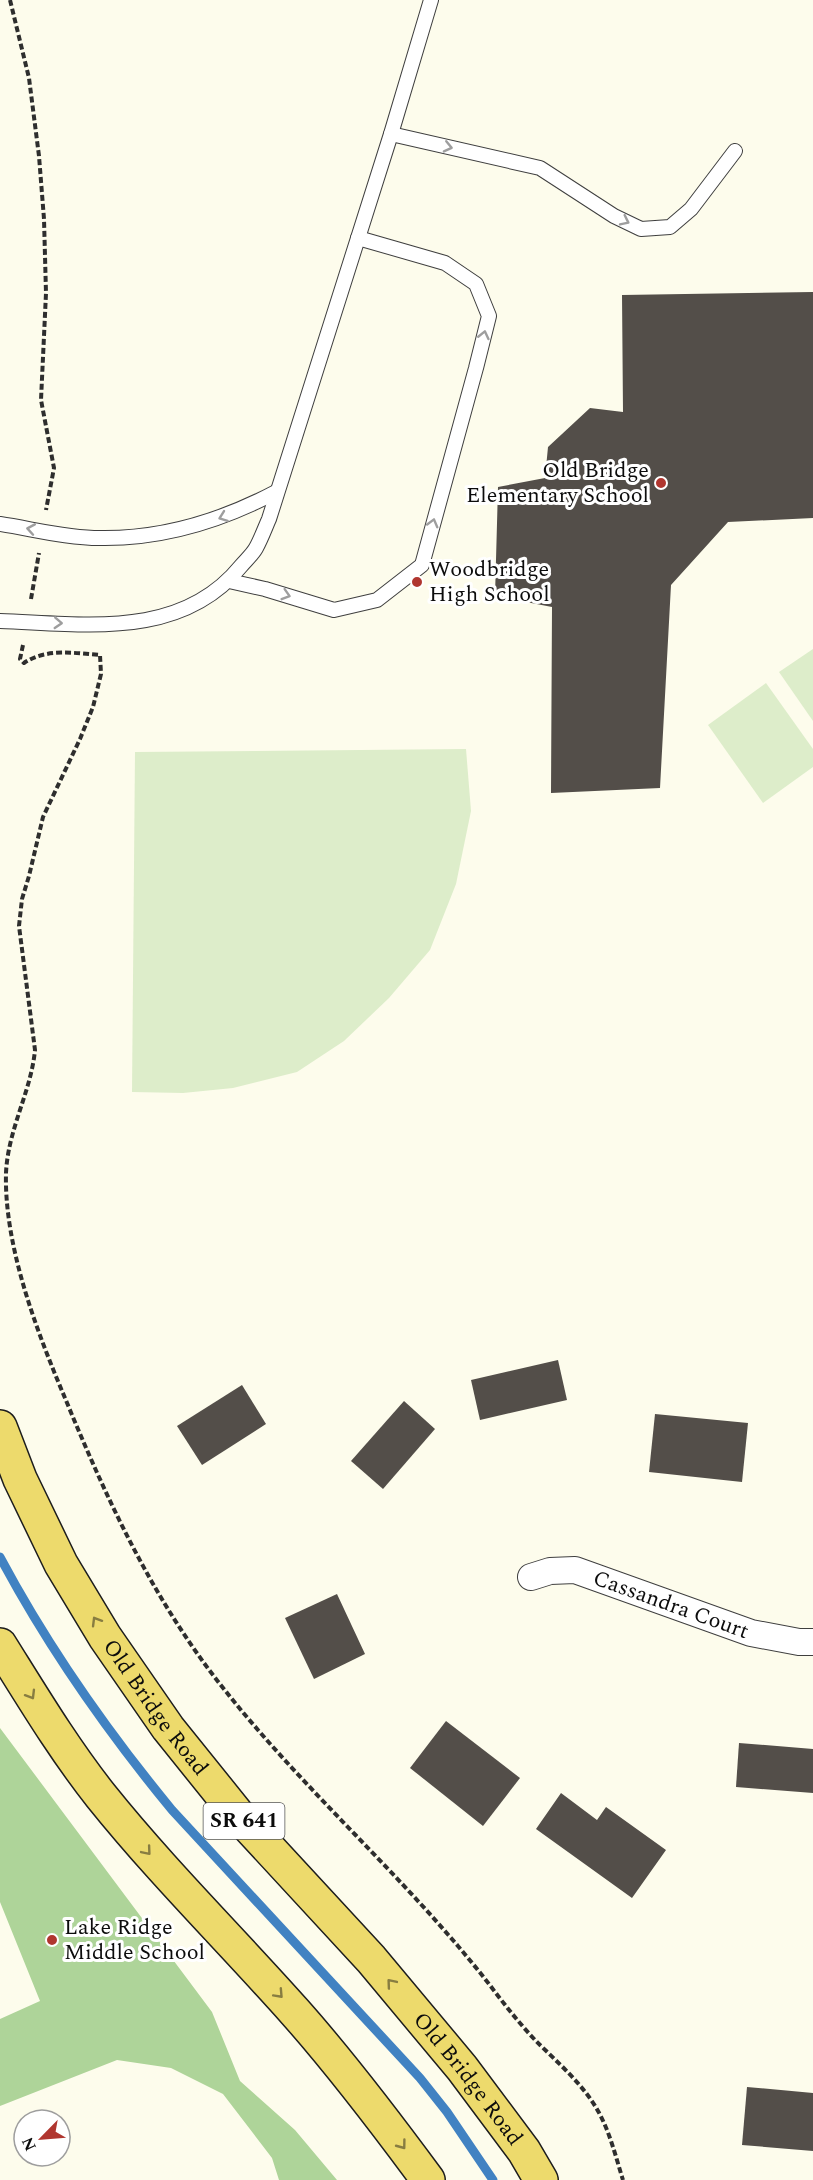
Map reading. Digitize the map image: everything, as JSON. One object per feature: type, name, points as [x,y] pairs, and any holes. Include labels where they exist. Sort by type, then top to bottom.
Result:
[{"type":"main road","name":"Old Bridge Road","points":[[0,1427],[20,1479],[61,1564],[105,1637],[168,1728],[238,1815],[371,1959],[454,2059],[524,2151],[541,2180]]},
{"type":"main road","points":[[0,1645],[41,1711],[100,1794],[152,1857],[296,2013],[380,2115],[428,2180]]},
{"type":"street","name":"Cassandra Court","points":[[531,1577],[550,1571],[575,1570],[752,1633],[799,1642],[813,1642]]},
{"type":"lane","points":[[0,621],[81,625],[151,621],[171,616],[202,602],[229,581],[255,549],[269,519],[391,134],[430,0]]},
{"type":"lane","points":[[391,134],[540,168],[614,216],[641,229],[670,227],[691,209],[735,151]]},
{"type":"lane","points":[[229,581],[265,589],[334,610],[377,600],[422,565],[489,316],[476,284],[445,263],[358,238]]},
{"type":"lane","points":[[0,524],[99,538],[148,536],[196,527],[241,510],[276,492]]},
{"type":"path","points":[[10,0],[29,78],[39,156],[46,293],[41,399],[54,468],[21,659],[24,663],[46,654],[68,652],[100,655],[101,662],[101,674],[93,707],[81,739],[43,817],[20,914],[35,1050],[32,1070],[15,1120],[6,1175],[11,1226],[19,1264],[50,1362],[105,1493],[157,1590],[196,1652],[243,1711],[348,1827],[420,1901],[469,1958],[511,2013],[589,2098],[602,2118],[623,2180]]},
{"type":"green space","points":[[813,649],[813,721],[779,672]]},
{"type":"green space","points":[[766,683],[813,749],[813,767],[763,803],[708,725]]},
{"type":"green space","points":[[466,749],[471,811],[456,884],[430,950],[389,998],[344,1041],[297,1072],[233,1088],[183,1093],[132,1092],[135,752]]},
{"type":"green space","points":[[0,1728],[212,2012],[240,2081],[295,2130],[337,2180],[279,2180],[272,2158],[223,2094],[171,2068],[117,2060],[0,2106],[0,2019],[40,2001],[0,1902]]},
{"type":"building","points":[[813,292],[813,518],[728,522],[671,585],[660,788],[551,793],[552,607],[495,596],[498,487],[545,478],[548,447],[590,408],[623,412],[622,295]]},
{"type":"building","points":[[558,1360],[567,1400],[480,1420],[471,1380]]},
{"type":"building","points":[[242,1385],[266,1424],[202,1465],[177,1426]]},
{"type":"building","points":[[404,1401],[435,1429],[383,1489],[351,1461]]},
{"type":"building","points":[[655,1414],[748,1423],[742,1482],[649,1472]]},
{"type":"building","points":[[337,1594],[365,1654],[314,1679],[285,1618]]},
{"type":"building","points":[[446,1721],[520,1778],[483,1826],[410,1768]]},
{"type":"building","points":[[739,1743],[813,1749],[813,1793],[736,1787]]},
{"type":"building","points":[[561,1793],[597,1820],[606,1807],[666,1850],[632,1898],[536,1829]]},
{"type":"building","points":[[747,2087],[813,2093],[813,2151],[742,2145]]},
{"type":"waterway","points":[[0,1557],[58,1656],[148,1780],[172,1810],[420,2078],[447,2112],[493,2180]]},
{"type":"place","name":"Old Bridge Elementary School","points":[[661,483]]},
{"type":"place","name":"Woodbridge High School","points":[[417,582]]},
{"type":"place","name":"Lake Ridge Middle School","points":[[52,1940]]}]
